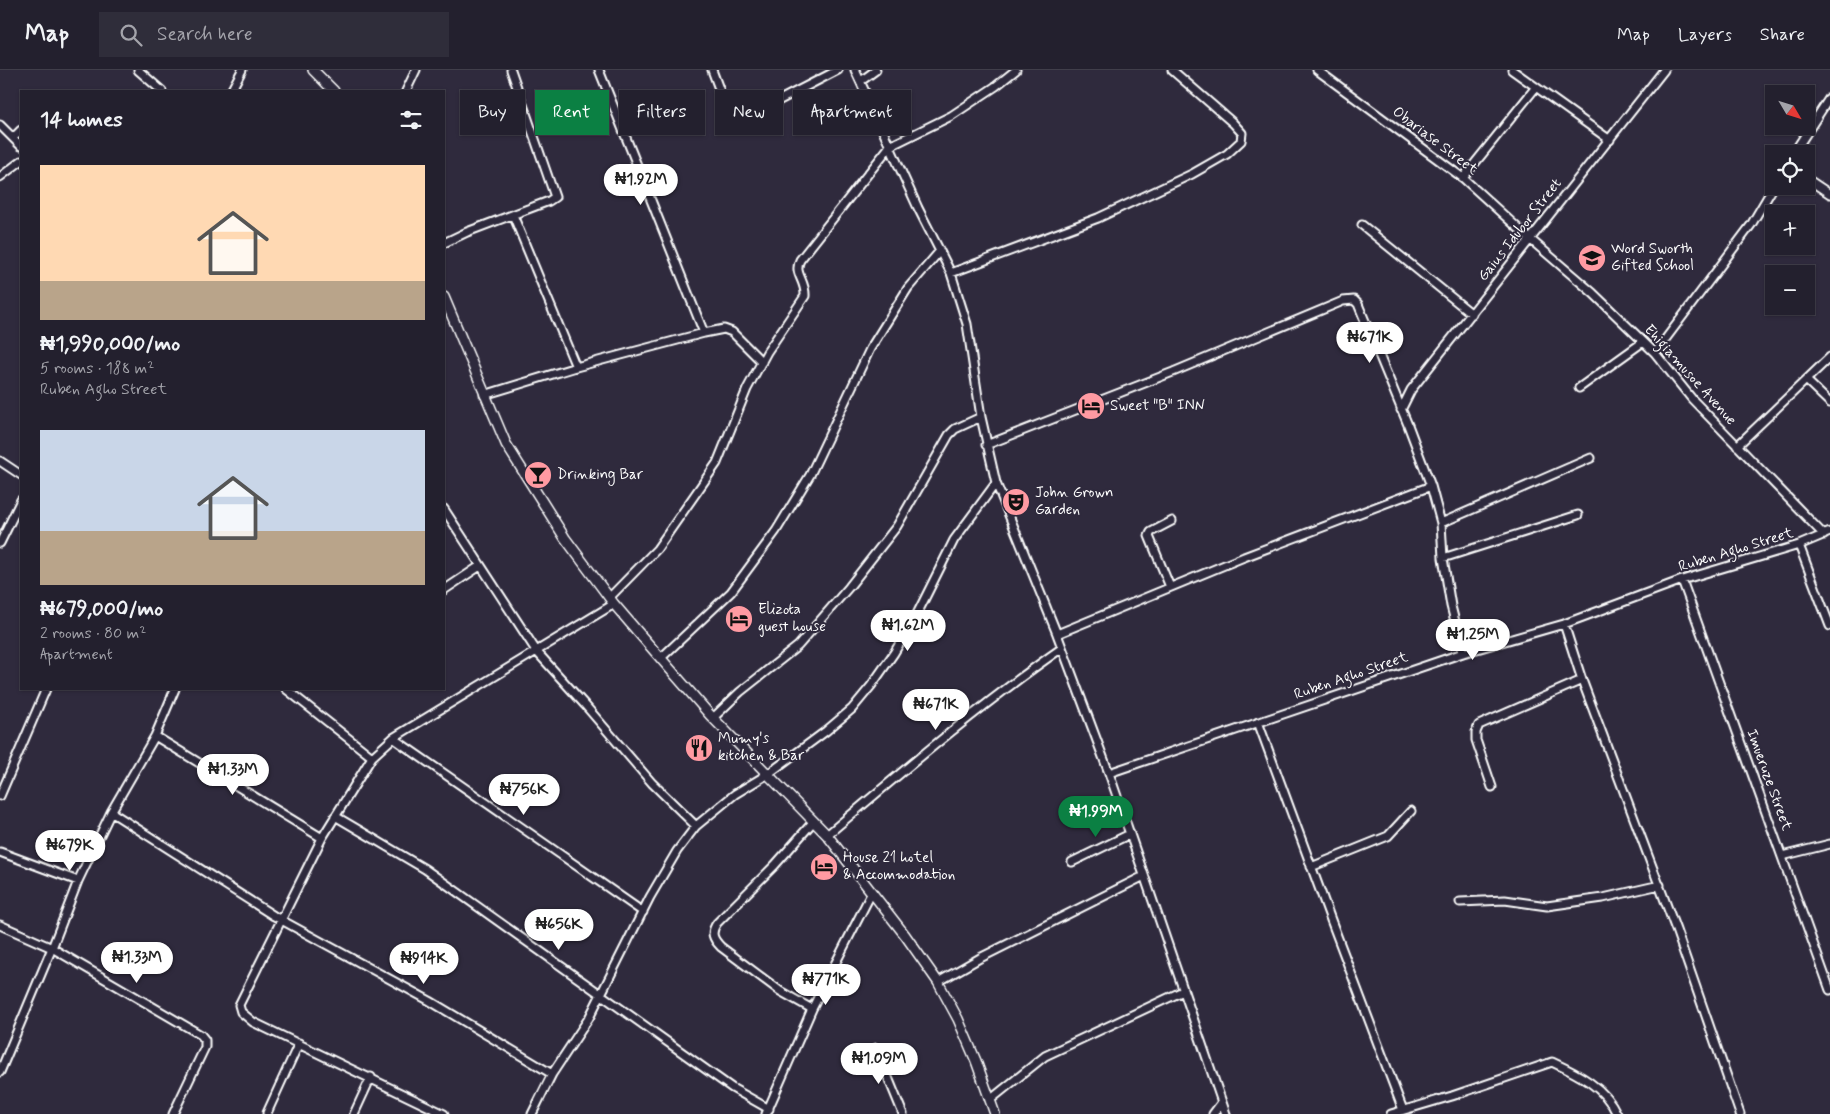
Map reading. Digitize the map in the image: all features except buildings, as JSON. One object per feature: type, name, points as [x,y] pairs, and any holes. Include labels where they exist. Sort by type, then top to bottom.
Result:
[{"type":"street","points":[[138,70],[161,90]]},
{"type":"street","points":[[232,90],[242,70]]},
{"type":"street","points":[[314,70],[333,90]]},
{"type":"street","points":[[406,90],[416,70]]},
{"type":"street","points":[[445,242],[555,197],[511,70]]},
{"type":"street","points":[[599,70],[704,333]]},
{"type":"street","points":[[712,70],[728,113],[737,119],[743,119],[838,70]]},
{"type":"street","points":[[855,70],[951,274],[967,324],[981,418],[996,483],[1057,634],[1109,772],[1226,1114]]},
{"type":"street","points":[[861,81],[876,70]]},
{"type":"street","points":[[444,1114],[371,1077],[253,1022],[241,1012],[239,1006],[322,838],[372,757],[393,738],[537,652],[611,601],[657,549],[717,463],[747,389],[762,362],[805,296],[803,281],[797,272],[800,260],[890,146],[951,116],[996,86],[1016,70]]},
{"type":"street","points":[[951,274],[1098,218],[1192,174],[1227,154],[1237,146],[1242,141],[1242,134],[1233,123],[1172,70]]},
{"type":"street","name":"Obariase Street","points":[[1318,70],[1463,178],[1530,239]]},
{"type":"street","points":[[1512,70],[1610,140]]},
{"type":"street","name":"Gaius Idubor Street","points":[[1401,410],[1411,390],[1664,70]]},
{"type":"street","points":[[1463,178],[1536,87]]},
{"type":"street","points":[[1799,145],[1830,97]]},
{"type":"street","points":[[0,125],[20,145]]},
{"type":"street","points":[[13,138],[20,131]]},
{"type":"street","points":[[0,177],[20,162]]},
{"type":"street","points":[[1815,184],[1830,194]]},
{"type":"street","points":[[1655,353],[1751,225],[1769,195]]},
{"type":"street","points":[[513,215],[576,367]]},
{"type":"street","points":[[1362,225],[1472,314]]},
{"type":"street","name":"Ehigiamusoe Avenue","points":[[1530,239],[1593,293],[1655,353],[1692,399],[1737,446],[1827,533]]},
{"type":"street","points":[[661,658],[731,592],[776,531],[810,476],[870,349],[908,288],[939,252]]},
{"type":"street","points":[[445,299],[506,444],[565,538],[611,601],[713,718],[827,835],[872,892],[938,982],[958,1019],[976,1060],[995,1114]]},
{"type":"street","points":[[986,444],[1174,372],[1349,300],[1354,300],[1358,304],[1431,486],[1441,523],[1443,558],[1451,606],[1463,653]]},
{"type":"street","points":[[484,395],[576,367],[724,329],[732,332],[762,362]]},
{"type":"street","points":[[1579,388],[1643,342]]},
{"type":"street","points":[[1737,446],[1830,357]]},
{"type":"street","points":[[1806,380],[1830,403]]},
{"type":"street","points":[[713,718],[740,692],[798,646],[849,588],[897,526],[949,435],[955,429],[981,418]]},
{"type":"street","points":[[1441,523],[1590,458]]},
{"type":"street","points":[[0,461],[20,474]]},
{"type":"street","points":[[532,1114],[552,1074],[579,1035],[602,995],[643,912],[677,851],[696,826],[735,794],[768,774],[852,709],[894,653],[916,616],[954,540],[996,483]]},
{"type":"street","points":[[1057,634],[1244,557],[1431,486]]},
{"type":"street","points":[[0,543],[20,502]]},
{"type":"street","points":[[445,511],[537,652],[586,705],[652,783],[696,826]]},
{"type":"street","points":[[1443,558],[1578,515]]},
{"type":"street","points":[[1170,587],[1149,536],[1150,532],[1172,521]]},
{"type":"street","name":"Ruben Agho Street","points":[[1109,772],[1463,653],[1564,624],[1682,580],[1800,545],[1827,533]]},
{"type":"street","points":[[1800,545],[1830,626]]},
{"type":"street","points":[[445,589],[480,566]]},
{"type":"street","name":"Imueruze Street","points":[[1682,580],[1830,990]]},
{"type":"street","points":[[1564,624],[1582,680],[1660,886],[1740,1114]]},
{"type":"street","points":[[827,835],[920,758],[1062,648]]},
{"type":"street","points":[[1492,787],[1476,740],[1476,732],[1479,725],[1582,680]]},
{"type":"street","points":[[0,796],[46,690]]},
{"type":"street","points":[[0,1072],[78,881],[111,812],[155,736],[175,690]]},
{"type":"street","points":[[288,690],[372,757]]},
{"type":"street","points":[[294,694],[300,690]]},
{"type":"street","points":[[1258,722],[1404,1110]]},
{"type":"street","points":[[155,736],[322,838]]},
{"type":"street","points":[[393,738],[643,912]]},
{"type":"street","points":[[1311,867],[1388,836],[1412,811]]},
{"type":"street","points":[[111,812],[281,920],[430,1000],[552,1074]]},
{"type":"street","points":[[335,816],[426,869],[768,1112],[812,1010],[872,892]]},
{"type":"street","points":[[812,1010],[780,991],[721,947],[714,940],[712,934],[713,928],[717,923],[775,865],[813,822]]},
{"type":"street","points":[[1072,862],[1130,834]]},
{"type":"street","points":[[1782,856],[1830,844]]},
{"type":"street","points":[[0,852],[78,881]]},
{"type":"street","points":[[938,982],[980,958],[1144,876]]},
{"type":"street","points":[[1460,902],[1505,900],[1547,906],[1603,898],[1660,886]]},
{"type":"street","points":[[0,925],[52,948],[201,1035],[205,1040],[204,1047],[173,1114]]},
{"type":"street","points":[[990,1100],[1045,1056],[1183,991]]},
{"type":"street","points":[[267,1113],[299,1043]]},
{"type":"street","points":[[876,1048],[903,1114]]},
{"type":"street","points":[[1391,1114],[1452,1096],[1552,1062],[1574,1072],[1597,1087],[1613,1105],[1617,1114]]},
{"type":"street","points":[[354,1114],[371,1077]]},
{"type":"street","points":[[1213,1114],[1222,1102]]},
{"type":"place","name":"Word Sworth Gifted School","points":[[1592,258]]},
{"type":"place","name":"Sweet \"B\" INN","points":[[1091,406]]},
{"type":"place","name":"Drinking Bar","points":[[538,475]]},
{"type":"place","name":"John Grown Garden","points":[[1016,502]]},
{"type":"place","name":"Elizota guest house","points":[[739,619]]},
{"type":"place","name":"Mumy's kitchen & Bar","points":[[699,748]]},
{"type":"place","name":"House 21 hotel & Accommodation","points":[[824,867]]}]
